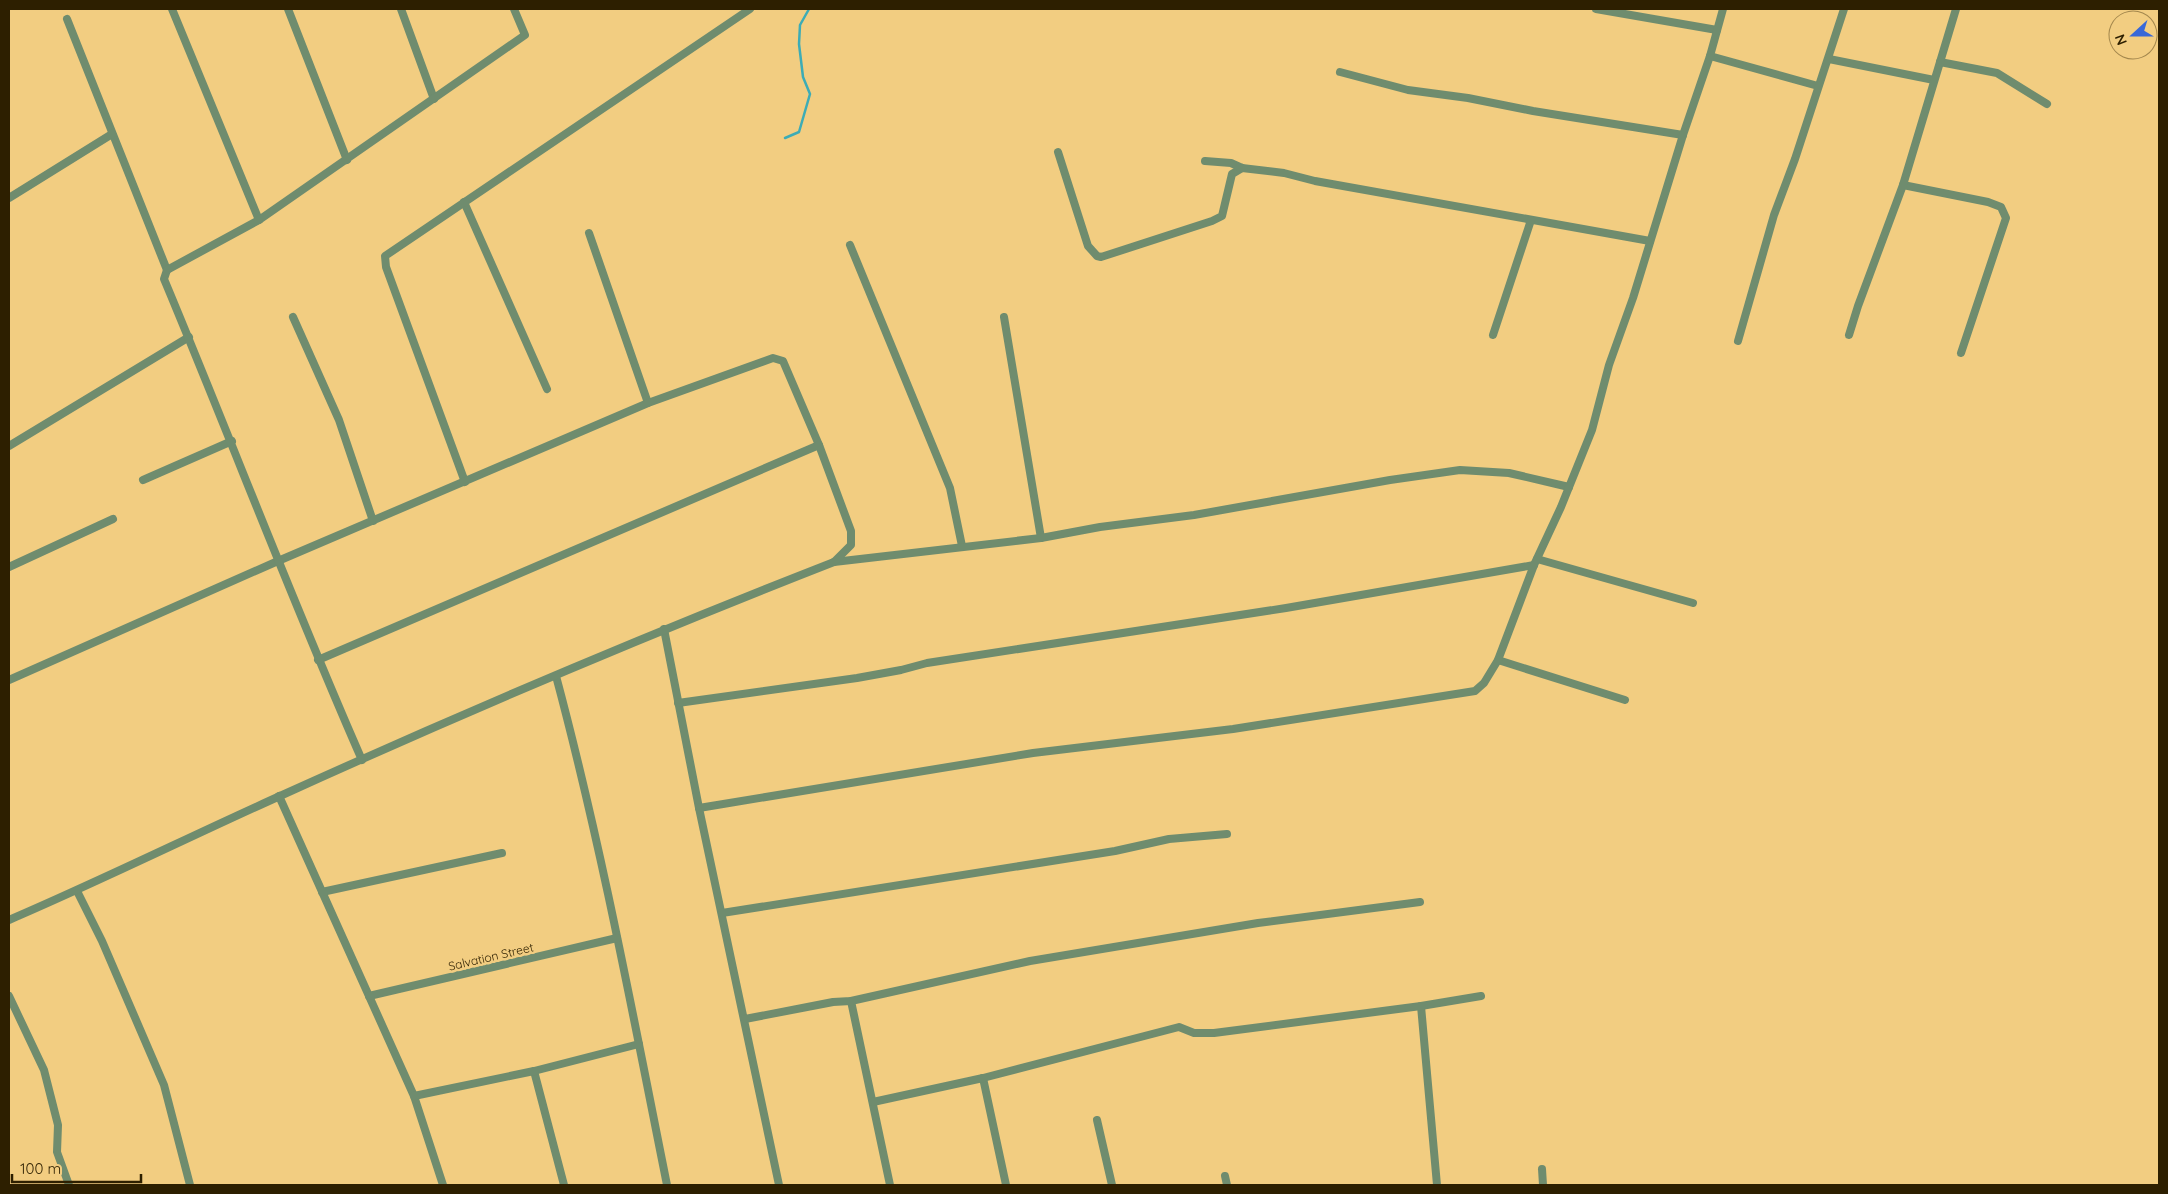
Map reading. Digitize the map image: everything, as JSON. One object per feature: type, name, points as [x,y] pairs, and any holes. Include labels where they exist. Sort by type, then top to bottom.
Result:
[{"type":"street","points":[[172,9],[259,220]]},
{"type":"street","points":[[288,9],[347,160]]},
{"type":"street","points":[[401,9],[434,99]]},
{"type":"street","points":[[167,270],[259,220],[525,35],[514,9]]},
{"type":"street","points":[[465,482],[385,262],[385,256],[750,9]]},
{"type":"street","points":[[1596,9],[1717,30]]},
{"type":"street","points":[[699,808],[1033,753],[1233,729],[1475,691],[1484,683],[1498,660],[1535,562],[1592,430],[1608,365],[1633,298],[1683,135],[1710,56],[1723,9]]},
{"type":"street","points":[[1738,340],[1774,215],[1829,59],[1844,9]]},
{"type":"street","points":[[1849,335],[1903,185],[1956,9]]},
{"type":"street","points":[[67,19],[167,270],[164,279],[232,441],[318,660],[362,760]]},
{"type":"street","points":[[1710,56],[1818,86]]},
{"type":"street","points":[[1829,59],[1934,80]]},
{"type":"street","points":[[1940,62],[1997,73],[2047,104]]},
{"type":"street","points":[[1340,72],[1408,90],[1468,98],[1533,111],[1683,135]]},
{"type":"street","points":[[9,198],[112,134]]},
{"type":"street","points":[[1058,152],[1088,246],[1096,256],[1102,257],[1212,222],[1222,216],[1232,174],[1242,168]]},
{"type":"street","points":[[1205,161],[1231,163],[1242,168],[1284,173],[1315,181],[1650,241]]},
{"type":"street","points":[[1903,185],[1988,202],[2001,207],[2006,218],[1960,353]]},
{"type":"street","points":[[464,202],[547,389]]},
{"type":"street","points":[[1493,334],[1531,220]]},
{"type":"street","points":[[589,233],[648,403]]},
{"type":"street","points":[[850,245],[950,488],[962,546]]},
{"type":"street","points":[[293,317],[339,420],[373,521]]},
{"type":"street","points":[[1004,317],[1041,538]]},
{"type":"street","points":[[9,446],[189,337]]},
{"type":"street","points":[[9,680],[278,561],[648,403],[773,358],[783,361],[851,531],[851,545],[834,562]]},
{"type":"street","points":[[143,480],[232,441]]},
{"type":"street","points":[[318,660],[818,445]]},
{"type":"street","points":[[9,920],[77,891],[279,796],[664,629],[834,562],[1041,538],[1100,527],[1194,515],[1390,480],[1460,470],[1508,473],[1568,487]]},
{"type":"street","points":[[9,567],[113,519]]},
{"type":"street","points":[[678,703],[814,685],[901,670],[927,663],[1286,608],[1535,562],[1693,603]]},
{"type":"street","points":[[664,629],[699,808],[779,1185]]},
{"type":"street","points":[[1498,660],[1625,700]]},
{"type":"street","points":[[556,676],[580,763],[639,1044],[666,1185]]},
{"type":"street","points":[[279,796],[414,1096],[443,1185]]},
{"type":"street","points":[[722,913],[1115,851],[1169,838],[1227,834]]},
{"type":"street","points":[[322,892],[502,853]]},
{"type":"street","points":[[77,891],[102,941],[164,1085],[190,1185]]},
{"type":"street","points":[[745,1019],[833,1002],[851,1001],[1030,961],[1258,923],[1420,902]]},
{"type":"street","name":"Salvation Street","points":[[369,996],[617,938]]},
{"type":"street","points":[[9,996],[44,1070],[58,1125],[57,1152],[69,1185]]},
{"type":"street","points":[[873,1102],[983,1078],[1179,1026],[1194,1033],[1214,1033],[1422,1006],[1481,996]]},
{"type":"street","points":[[851,1001],[890,1185]]},
{"type":"street","points":[[1422,1006],[1437,1185]]},
{"type":"street","points":[[414,1096],[534,1071],[639,1044]]},
{"type":"street","points":[[534,1071],[564,1185]]},
{"type":"street","points":[[983,1078],[1006,1185]]},
{"type":"street","points":[[1097,1120],[1112,1185]]},
{"type":"street","points":[[1542,1169],[1543,1185]]},
{"type":"street","points":[[1225,1176],[1227,1185]]},
{"type":"waterway","points":[[785,138],[799,132],[810,94],[803,77],[799,44],[800,25],[809,9]]}]
